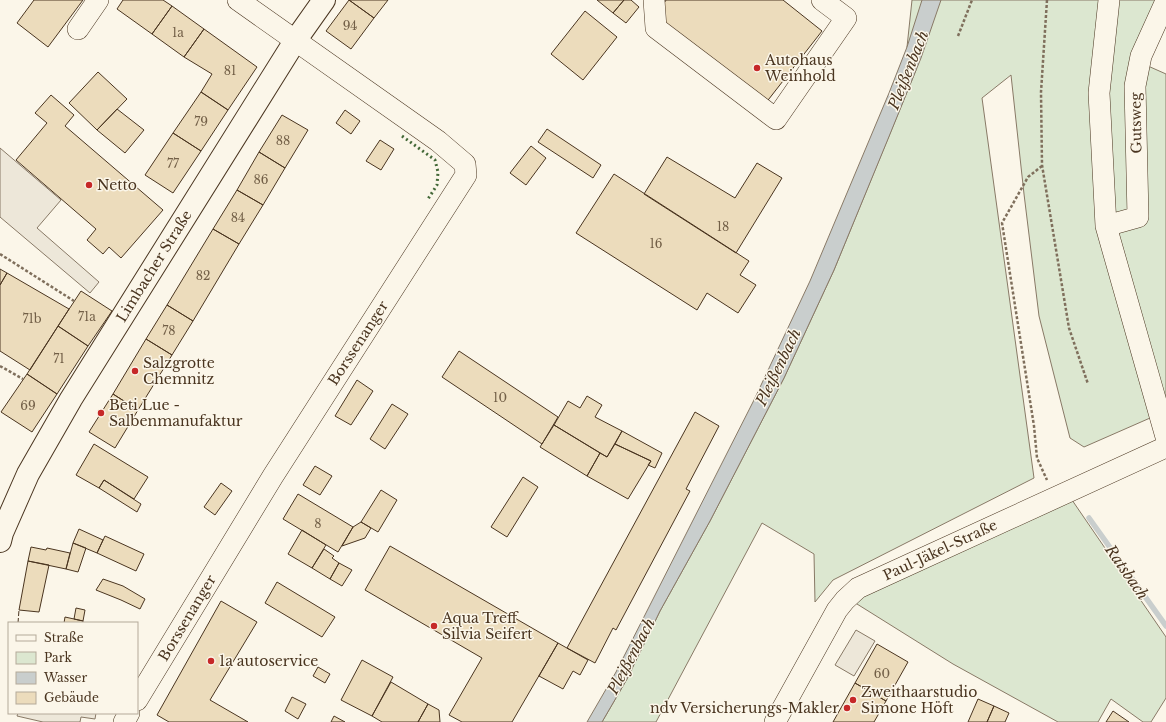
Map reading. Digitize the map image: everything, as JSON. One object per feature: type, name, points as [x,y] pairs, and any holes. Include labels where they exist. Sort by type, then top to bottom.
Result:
[{"type":"main road","name":"Limbacher Straße","points":[[1,535],[28,474],[71,399],[295,42],[324,0]]},
{"type":"street","points":[[78,29],[98,0]]},
{"type":"street","name":"Borssenanger","points":[[138,698],[273,476],[466,174],[465,164],[438,141],[295,42],[238,0]]},
{"type":"street","points":[[654,0],[656,28],[776,119],[846,18],[822,0]]},
{"type":"street","points":[[1108,0],[1099,93],[1106,226],[1166,436]]},
{"type":"street","name":"Gutsweg","points":[[1106,226],[1138,217],[1135,86],[1141,56],[1166,1]]},
{"type":"street","name":"Paul-Jäkel-Straße","points":[[775,722],[837,610],[858,588],[1166,447]]},
{"type":"path","points":[[958,36],[972,0]]},
{"type":"path","points":[[1046,0],[1041,92],[1042,165],[1070,328],[1088,384]]},
{"type":"path","points":[[1042,165],[1028,178],[1002,223],[1034,426],[1037,458],[1056,497]]},
{"type":"path","points":[[0,254],[74,301]]},
{"type":"path","points":[[0,366],[23,379]]},
{"type":"green space","points":[[912,0],[1166,0],[1148,66],[1166,74],[1166,411],[1084,447],[1070,438],[1039,316],[1011,75],[982,98],[1034,478],[833,580],[815,602],[814,554],[762,523],[656,722],[602,722],[627,679],[660,611],[710,521],[784,378],[834,270],[916,70],[907,47]]},
{"type":"green space","points":[[1072,500],[1166,637],[1166,698],[1151,722],[1143,722],[1111,699],[1098,722],[1058,722],[953,664],[849,599]]},
{"type":"shaded area","points":[[0,148],[61,200],[37,228],[99,282],[90,293],[0,217]]},
{"type":"shaded area","points":[[856,630],[875,641],[854,676],[835,665]]},
{"type":"shaded area","points":[[18,714],[96,714],[95,719],[81,717],[80,722],[43,722],[17,716]]},
{"type":"water","name":"Pleißenbach","points":[[922,0],[941,0],[921,58],[834,270],[784,378],[710,521],[660,611],[627,679],[602,722],[587,722],[616,672],[754,400],[810,281],[889,93],[907,47]]},
{"type":"building","points":[[34,0],[83,0],[48,47],[17,23]]},
{"type":"building","points":[[123,0],[163,0],[172,6],[152,34],[117,9]]},
{"type":"building","points":[[349,0],[388,0],[374,18]]},
{"type":"building","points":[[349,0],[374,18],[351,49],[326,31]]},
{"type":"building","points":[[597,0],[624,0],[613,13]]},
{"type":"building","points":[[624,0],[631,0],[639,7],[626,23],[613,13]]},
{"type":"building","name":"Autohaus Weinhold","points":[[666,0],[783,0],[822,31],[765,104],[666,24],[663,5]]},
{"type":"building","points":[[172,6],[204,29],[184,57],[152,34]]},
{"type":"building","points":[[585,11],[617,37],[583,80],[551,54]]},
{"type":"building","points":[[204,29],[257,67],[228,110],[201,92],[212,74],[184,57]]},
{"type":"building","points":[[98,72],[127,99],[97,130],[69,103]]},
{"type":"building","points":[[201,92],[228,110],[201,151],[173,133]]},
{"type":"building","name":"Netto","points":[[51,95],[74,115],[65,126],[163,210],[121,258],[109,247],[103,254],[87,240],[96,229],[16,160],[47,123],[35,113]]},
{"type":"building","points":[[117,109],[144,130],[125,153],[97,130]]},
{"type":"building","points":[[345,110],[360,121],[351,134],[336,123]]},
{"type":"building","points":[[282,115],[308,130],[285,168],[259,152]]},
{"type":"building","points":[[547,129],[601,165],[593,178],[538,142]]},
{"type":"building","points":[[173,133],[201,151],[173,193],[145,175]]},
{"type":"building","points":[[380,140],[394,149],[381,170],[366,161]]},
{"type":"building","points":[[531,146],[546,158],[526,185],[510,173]]},
{"type":"building","points":[[259,152],[285,168],[263,205],[237,190]]},
{"type":"building","points":[[667,157],[735,198],[757,163],[782,178],[736,253],[644,194]]},
{"type":"building","points":[[614,174],[749,261],[740,275],[756,285],[738,313],[707,293],[697,310],[576,233]]},
{"type":"building","points":[[237,190],[263,205],[239,244],[213,229]]},
{"type":"building","points":[[213,229],[239,244],[193,321],[167,305]]},
{"type":"building","points":[[0,269],[7,273],[0,285]]},
{"type":"building","points":[[7,273],[69,309],[30,370],[0,351],[0,285]]},
{"type":"building","points":[[81,291],[112,311],[88,346],[58,326]]},
{"type":"building","points":[[167,305],[193,321],[172,355],[146,339]]},
{"type":"building","points":[[58,326],[88,346],[57,394],[27,374]]},
{"type":"building","points":[[146,339],[172,355],[138,410],[113,394]]},
{"type":"building","points":[[459,351],[558,417],[542,444],[442,377]]},
{"type":"building","points":[[27,374],[57,394],[32,432],[1,412]]},
{"type":"building","points":[[357,380],[373,391],[351,425],[335,416]]},
{"type":"building","points":[[113,394],[138,410],[115,448],[89,432]]},
{"type":"building","points":[[587,396],[602,405],[595,417],[622,431],[607,457],[554,425],[568,401],[580,408]]},
{"type":"building","points":[[392,404],[408,414],[385,449],[370,439]]},
{"type":"building","points":[[695,412],[719,426],[686,489],[690,491],[616,630],[613,628],[595,663],[567,648]]},
{"type":"building","points":[[554,425],[600,453],[587,476],[540,447]]},
{"type":"building","points":[[622,431],[662,453],[655,468],[648,465],[651,461],[615,444]]},
{"type":"building","points":[[94,444],[148,477],[134,499],[104,480],[99,488],[76,475]]},
{"type":"building","points":[[615,444],[651,461],[628,499],[587,476],[600,453],[607,457]]},
{"type":"building","points":[[315,466],[332,476],[320,495],[303,485]]},
{"type":"building","points":[[523,477],[538,487],[507,537],[491,527]]},
{"type":"building","points":[[104,480],[141,504],[137,512],[99,488]]},
{"type":"building","points":[[221,483],[232,491],[215,515],[204,507]]},
{"type":"building","points":[[381,490],[397,500],[378,532],[361,522]]},
{"type":"building","points":[[298,494],[353,527],[338,552],[283,519]]},
{"type":"building","points":[[361,522],[371,528],[365,538],[342,546],[353,527]]},
{"type":"building","points":[[79,529],[103,540],[97,553],[73,543]]},
{"type":"building","points":[[302,530],[326,545],[312,568],[288,554]]},
{"type":"building","points":[[105,536],[144,554],[136,571],[97,553]]},
{"type":"building","points":[[73,543],[86,548],[78,572],[66,569]]},
{"type":"building","points":[[390,546],[558,643],[512,722],[462,722],[449,715],[482,658],[365,590]]},
{"type":"building","points":[[31,547],[46,550],[47,548],[70,553],[66,569],[28,561]]},
{"type":"building","points":[[324,549],[334,556],[332,558],[339,563],[330,579],[312,568]]},
{"type":"building","points":[[28,561],[49,565],[39,612],[19,610]]},
{"type":"building","points":[[339,563],[352,570],[342,586],[330,579]]},
{"type":"building","points":[[103,579],[123,586],[145,599],[140,609],[96,590]]},
{"type":"building","points":[[277,582],[335,617],[322,637],[265,603]]},
{"type":"building","name":"1a autoservice","points":[[221,601],[257,622],[210,700],[248,722],[169,722],[157,715]]},
{"type":"building","points":[[76,608],[85,610],[83,621],[74,619]]},
{"type":"building","points":[[65,617],[83,621],[83,622],[64,622]]},
{"type":"building","points":[[558,643],[588,660],[580,675],[573,671],[563,689],[539,676]]},
{"type":"building","points":[[877,644],[908,662],[886,701],[855,683]]},
{"type":"building","points":[[362,660],[393,677],[372,716],[341,700]]},
{"type":"building","points":[[318,667],[330,674],[325,683],[313,676]]},
{"type":"building","points":[[391,682],[428,704],[418,722],[382,722],[372,716]]},
{"type":"building","points":[[855,683],[886,701],[874,722],[833,722]]},
{"type":"building","points":[[292,697],[306,704],[298,719],[285,711]]},
{"type":"building","points":[[978,699],[994,706],[987,722],[968,722]]},
{"type":"building","points":[[428,704],[439,710],[440,722],[418,722]]},
{"type":"building","points":[[994,706],[1009,713],[1005,722],[987,722]]},
{"type":"building","points":[[1113,711],[1129,722],[1106,722]]},
{"type":"building","points":[[334,716],[345,722],[331,722]]},
{"type":"waterway","name":"Ratsbach","points":[[1089,518],[1166,626]]},
{"type":"hedge","points":[[402,136],[435,160],[438,172],[437,185],[428,199]]},
{"type":"fence","points":[[18,622],[19,610]]},
{"type":"place","name":"Autohaus Weinhold","points":[[757,68]]},
{"type":"place","name":"Netto","points":[[89,185]]},
{"type":"place","name":"Salzgrotte Chemnitz","points":[[135,371]]},
{"type":"place","name":"Beti Lue - Salbenmanufaktur","points":[[101,413]]},
{"type":"place","name":"Aqua Treff Silvia Seifert","points":[[434,626]]},
{"type":"place","name":"1a autoservice","points":[[211,661]]},
{"type":"place","name":"Zweithaarstudio Simone Höft","points":[[853,700]]},
{"type":"place","name":"ndv Versicherungs-Makler","points":[[847,708]]}]
